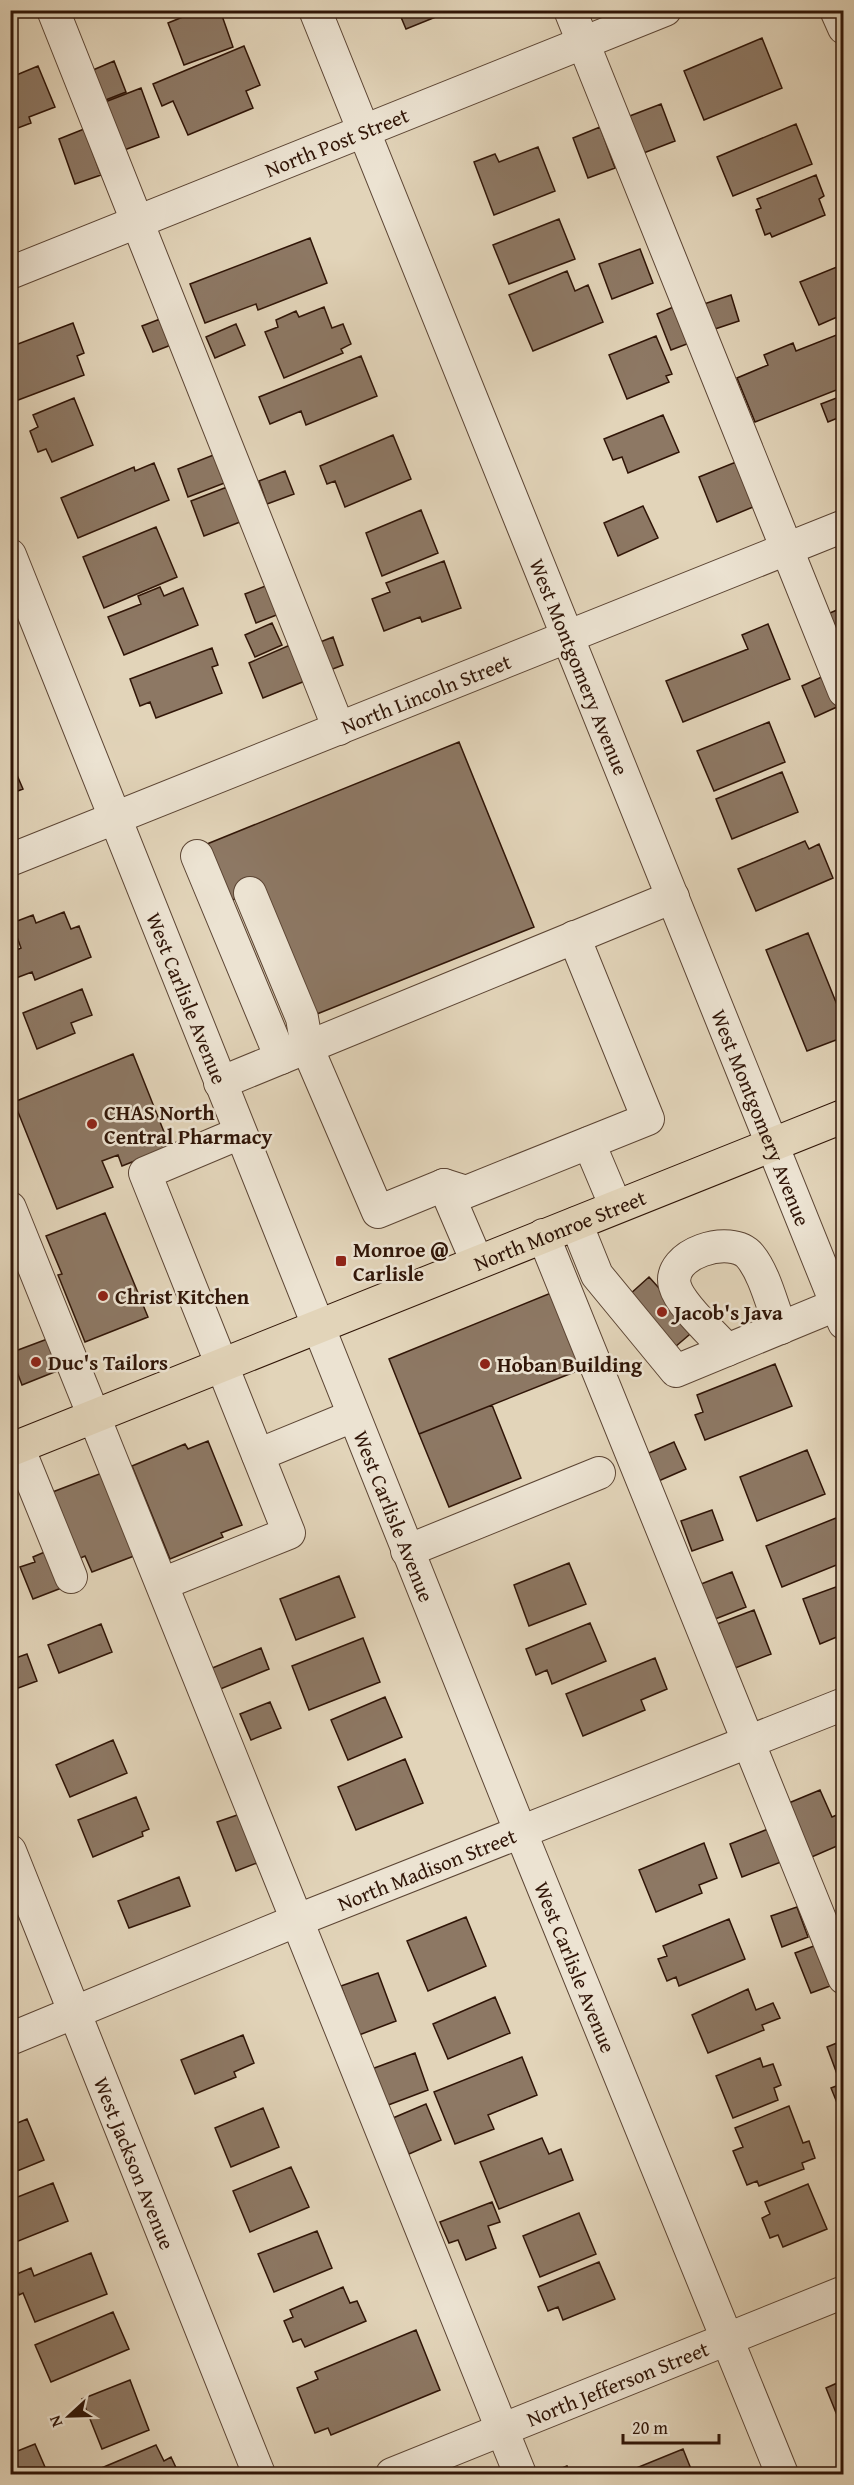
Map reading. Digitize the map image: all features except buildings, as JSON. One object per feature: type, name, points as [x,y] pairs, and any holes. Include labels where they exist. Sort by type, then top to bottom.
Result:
[{"type":"main road","name":"North Monroe Street","points":[[14,1449],[843,1116]]},
{"type":"street","points":[[53,10],[339,729]]},
{"type":"street","name":"West Montgomery Avenue","points":[[315,10],[772,1145],[833,1266],[840,1314]]},
{"type":"street","points":[[570,10],[843,691]]},
{"type":"street","name":"North Post Street","points":[[10,273],[664,10]]},
{"type":"street","points":[[836,10],[843,28]]},
{"type":"street","name":"North Lincoln Street","points":[[10,860],[843,526]]},
{"type":"street","name":"West Carlisle Avenue","points":[[10,555],[407,1551],[782,2475]]},
{"type":"street","points":[[197,856],[294,1052],[378,1212],[444,1185],[466,1192],[648,1119],[574,937]]},
{"type":"street","points":[[250,893],[302,1018],[294,1052]]},
{"type":"street","points":[[220,1083],[673,897]]},
{"type":"street","points":[[162,1584],[289,1533],[145,1173],[240,1133]]},
{"type":"street","points":[[589,1143],[616,1207]]},
{"type":"street","points":[[444,1185],[477,1262]]},
{"type":"street","points":[[10,1208],[520,2475]]},
{"type":"street","points":[[576,1223],[597,1275],[676,1371],[781,1328],[840,1314]]},
{"type":"street","points":[[543,1235],[843,1978]]},
{"type":"street","points":[[727,1350],[680,1298],[674,1285],[675,1271],[683,1260],[717,1246],[733,1246],[749,1254],[781,1328]]},
{"type":"street","points":[[258,1455],[353,1416]]},
{"type":"street","points":[[14,1449],[71,1577]]},
{"type":"street","points":[[407,1551],[599,1473]]},
{"type":"street","name":"North Madison Street","points":[[10,2038],[298,1920],[843,1704]]},
{"type":"street","name":"West Jackson Avenue","points":[[10,1851],[259,2475]]},
{"type":"street","name":"North Jefferson Street","points":[[392,2475],[843,2292]]},
{"type":"place","name":"CHAS North Central Pharmacy","points":[[92,1124]]},
{"type":"place","name":"Monroe @ Carlisle","points":[[341,1261]]},
{"type":"place","name":"Christ Kitchen","points":[[103,1296]]},
{"type":"place","name":"Jacob's Java","points":[[662,1312]]},
{"type":"place","name":"Duc's Tailors","points":[[36,1362]]},
{"type":"place","name":"Hoban Building","points":[[485,1364]]}]
